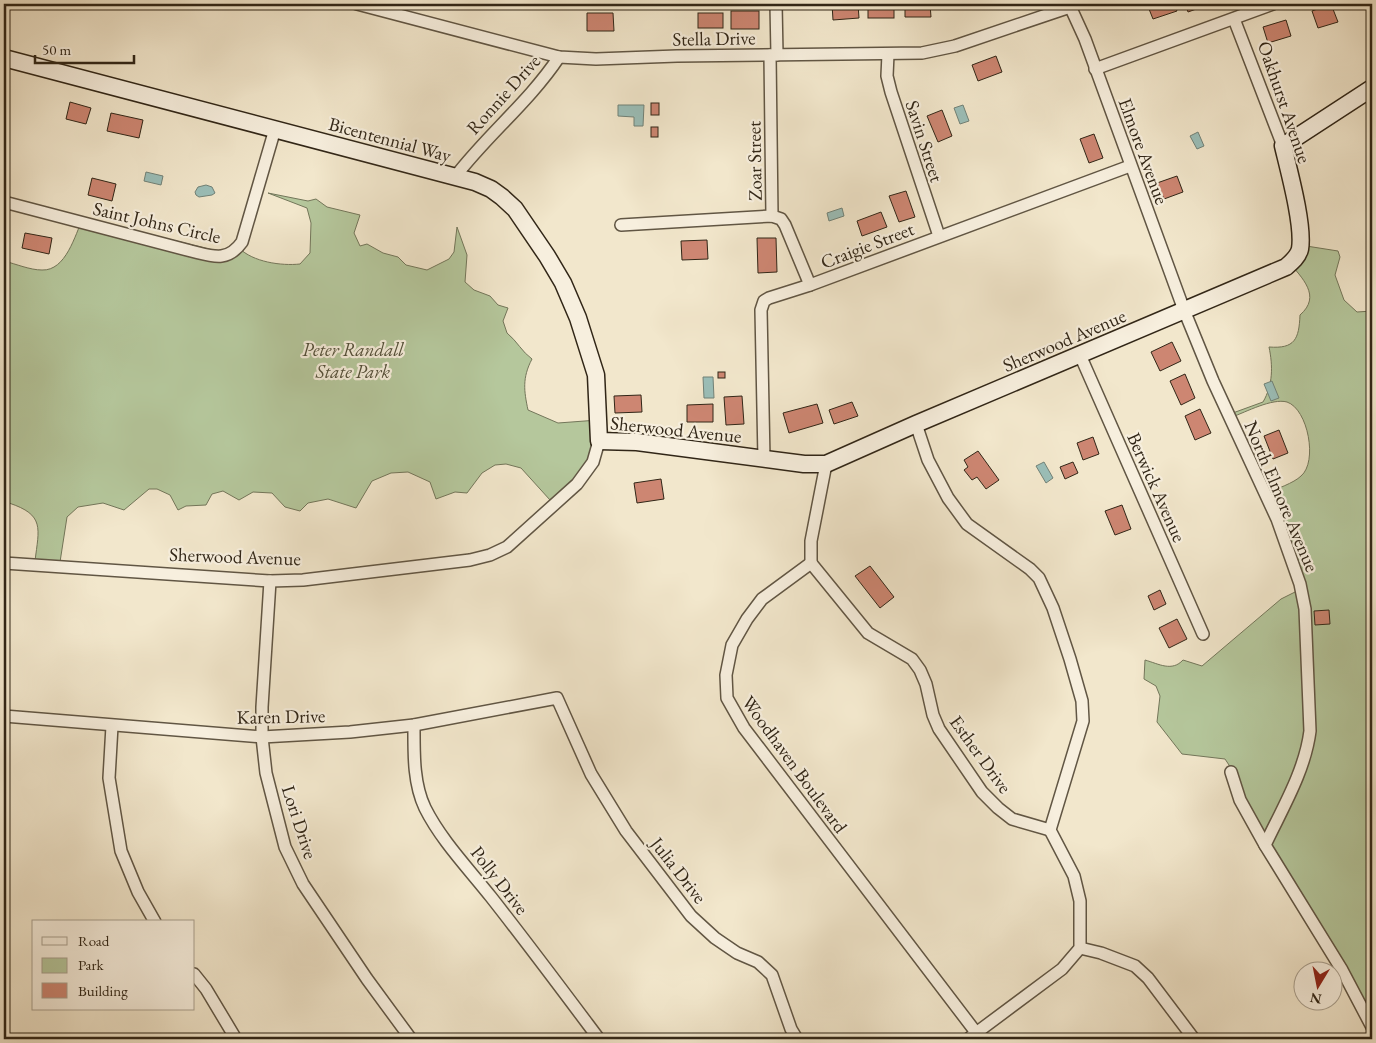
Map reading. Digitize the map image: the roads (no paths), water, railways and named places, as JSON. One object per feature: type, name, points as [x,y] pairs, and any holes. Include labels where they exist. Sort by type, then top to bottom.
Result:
[{"type":"street","name":"Stella Drive","points":[[357,4],[559,57],[596,59],[922,53],[943,49],[1070,5]]},
{"type":"street","name":"Zoar Street","points":[[776,4],[773,55],[772,216],[781,219],[785,224],[810,284]]},
{"type":"street","points":[[1095,69],[1273,4]]},
{"type":"street","name":"Elmore Avenue","points":[[1070,5],[1085,39],[1184,310]]},
{"type":"street","name":"Oakhurst Avenue","points":[[1234,19],[1283,146],[1298,220],[1300,249],[1296,258]]},
{"type":"street","name":"Savin Street","points":[[888,54],[888,76],[891,92],[939,236]]},
{"type":"street","name":"Ronnie Drive","points":[[455,177],[470,158],[545,78],[559,57]]},
{"type":"street","name":"Bicentennial Way","points":[[4,58],[475,182],[502,197],[515,209],[548,256],[563,283],[580,325],[596,375],[599,441]]},
{"type":"street","points":[[1283,146],[1372,92]]},
{"type":"street","name":"Saint Johns Circle","points":[[4,202],[215,257],[225,256],[234,252],[242,242],[275,129]]},
{"type":"street","name":"Craigie Street","points":[[764,459],[761,310],[764,302],[769,298],[1130,166]]},
{"type":"street","points":[[621,225],[772,216]]},
{"type":"street","name":"Sherwood Avenue","points":[[4,562],[270,582],[312,579],[470,560],[490,555],[507,547],[577,484],[593,462],[599,441],[637,442],[804,464],[826,464],[1286,267],[1296,258]]},
{"type":"street","name":"North Elmore Avenue","points":[[1184,310],[1213,381],[1277,519],[1300,584],[1305,609],[1310,731],[1308,748],[1265,845]]},
{"type":"street","name":"Berwick Avenue","points":[[1080,355],[1203,634]]},
{"type":"street","points":[[916,424],[928,460],[948,498],[967,524],[1030,569],[1039,578],[1053,608],[1082,701],[1082,721],[1050,830],[1074,876],[1080,901],[1080,948],[1062,969],[975,1037]]},
{"type":"street","points":[[811,563],[811,541],[826,464]]},
{"type":"street","name":"Esther Drive","points":[[811,563],[868,634],[912,659],[920,670],[926,684],[933,715],[939,729],[982,792],[1012,819],[1050,830]]},
{"type":"street","name":"Woodhaven Boulevard","points":[[811,563],[762,599],[747,620],[732,645],[726,675],[727,698],[744,728],[975,1037]]},
{"type":"street","name":"Lori Drive","points":[[270,582],[262,706],[262,737],[266,773],[285,847],[303,884],[367,979],[411,1039]]},
{"type":"street","name":"Karen Drive","points":[[4,716],[262,737],[350,732],[414,725],[557,698]]},
{"type":"street","name":"Julia Drive","points":[[557,698],[591,774],[626,831],[691,916],[715,938],[737,953],[758,962],[772,975],[791,1029],[797,1039]]},
{"type":"street","name":"Polly Drive","points":[[414,725],[414,759],[419,790],[424,806],[437,828],[526,941],[599,1039]]},
{"type":"street","points":[[112,726],[109,778],[121,851],[138,892],[154,920]]},
{"type":"street","points":[[1230,772],[1240,800],[1265,845],[1342,970],[1372,1027]]},
{"type":"street","points":[[1080,948],[1135,966],[1148,978],[1194,1039]]},
{"type":"street","points":[[195,975],[206,988],[236,1039]]},
{"type":"water","points":[[618,105],[644,105],[643,126],[634,126],[634,117],[618,116]]},
{"type":"water","points":[[963,105],[969,121],[960,124],[954,108]]},
{"type":"water","points":[[1198,132],[1204,146],[1197,149],[1190,136]]},
{"type":"water","points":[[146,172],[163,176],[161,185],[144,181]]},
{"type":"water","points":[[206,185],[212,187],[215,193],[199,197],[196,195],[195,192],[198,187]]},
{"type":"water","points":[[842,208],[844,216],[829,221],[827,213]]},
{"type":"water","points":[[703,377],[713,377],[714,398],[704,398]]},
{"type":"water","points":[[1272,381],[1279,398],[1271,401],[1264,384]]},
{"type":"water","points":[[1044,462],[1053,478],[1046,483],[1036,466]]},
{"type":"park label","name":"Peter Randall State Park","points":[[353,360]]}]
